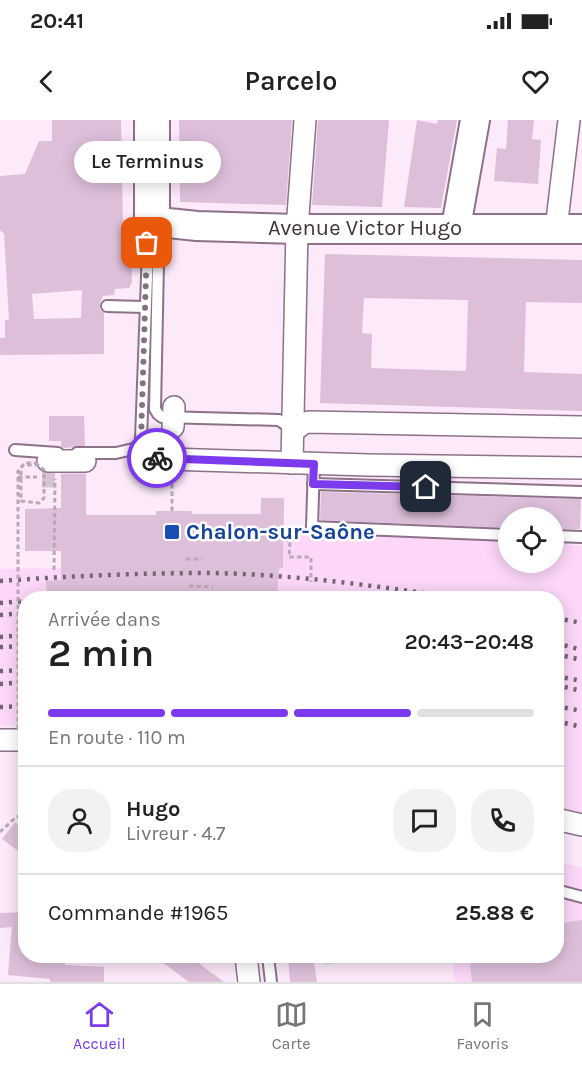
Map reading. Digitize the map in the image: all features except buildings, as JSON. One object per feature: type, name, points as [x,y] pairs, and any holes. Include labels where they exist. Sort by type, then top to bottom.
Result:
[{"type":"street","points":[[149,120],[155,221]]},
{"type":"street","points":[[292,463],[297,229],[305,120]]},
{"type":"street","points":[[456,227],[475,120]]},
{"type":"street","points":[[569,120],[569,229]]},
{"type":"street","name":"Avenue Victor Hugo","points":[[155,221],[197,226],[297,229],[456,227],[569,229]]},
{"type":"street","points":[[293,431],[309,422],[582,427]]},
{"type":"street","points":[[171,458],[292,463],[313,474],[582,468]]},
{"type":"street","points":[[46,466],[86,461]]},
{"type":"street","points":[[564,821],[582,825]]},
{"type":"street","points":[[247,963],[249,982]]},
{"type":"lane","points":[[164,120],[164,207],[155,221],[144,307],[142,447],[149,455],[156,458],[171,458]]},
{"type":"lane","points":[[155,221],[154,398],[158,414],[170,417],[279,420],[293,431]]},
{"type":"lane","points":[[107,306],[144,307]]},
{"type":"lane","points":[[15,450],[104,453],[142,447]]},
{"type":"lane","points":[[498,535],[312,527],[313,474],[582,492]]},
{"type":"lane","points":[[564,536],[582,537]]},
{"type":"lane","points":[[564,892],[582,897]]},
{"type":"lane","points":[[269,963],[271,982]]},
{"type":"path","points":[[171,458],[172,511]]},
{"type":"path","points":[[14,736],[18,471],[23,465],[30,465],[38,465],[44,470],[44,498],[39,503],[21,501],[21,468],[25,463],[46,466]]},
{"type":"path","points":[[18,477],[46,466]]},
{"type":"path","points":[[46,466],[55,530],[54,570]]},
{"type":"path","points":[[55,530],[61,531]]},
{"type":"path","points":[[284,540],[290,541],[289,557],[311,556],[311,582]]},
{"type":"path","points":[[186,559],[202,559]]},
{"type":"path","points":[[189,586],[213,587]]},
{"type":"path","points":[[0,832],[18,817]]},
{"type":"shaded area","points":[[61,464],[86,464],[86,515],[156,515],[156,511],[191,511],[192,514],[260,514],[261,498],[284,498],[284,532],[498,540],[498,573],[564,573],[564,544],[582,546],[582,813],[564,809],[564,591],[18,591],[18,725],[0,726],[0,569],[61,568]]},
{"type":"shaded area","points":[[564,863],[582,868],[582,982],[455,982],[453,963],[564,963]]},
{"type":"tunnel","points":[[42,477],[55,477]]},
{"type":"railway","points":[[0,581],[78,576],[209,573],[334,581],[410,591]]},
{"type":"railway","points":[[0,603],[18,602]]},
{"type":"railway","points":[[0,615],[18,614]]},
{"type":"railway","points":[[564,620],[582,623]]},
{"type":"railway","points":[[0,637],[18,636]]},
{"type":"railway","points":[[564,645],[582,650]]},
{"type":"railway","points":[[0,647],[18,646]]},
{"type":"railway","points":[[564,656],[582,660]]},
{"type":"railway","points":[[0,671],[18,670]]},
{"type":"railway","points":[[564,678],[582,681]]},
{"type":"railway","points":[[0,684],[18,683]]},
{"type":"railway","points":[[564,687],[582,691]]},
{"type":"railway","points":[[0,707],[18,706]]},
{"type":"railway","points":[[564,708],[582,711]]},
{"type":"railway","points":[[564,723],[582,727]]},
{"type":"way so far","points":[[147,243],[141,439],[145,451],[157,458]]},
{"type":"place","name":"Le Terminus","points":[[147,243]]},
{"type":"place","name":"Chalon-sur-Saône","points":[[172,532]]},
{"type":"route","points":[[157,458],[314,464],[313,484],[426,487]]}]
